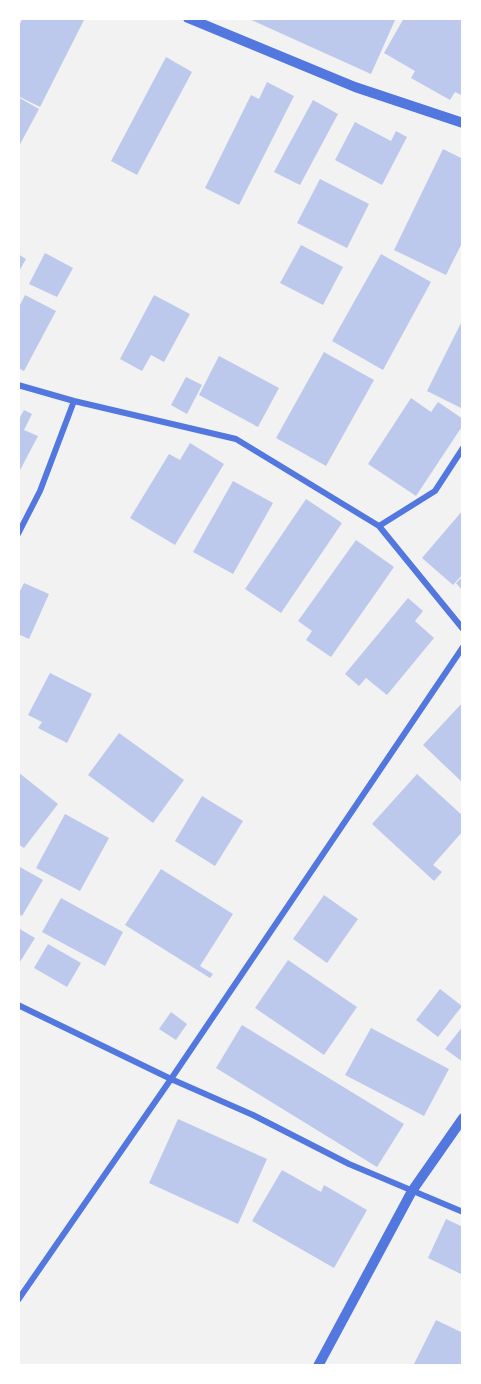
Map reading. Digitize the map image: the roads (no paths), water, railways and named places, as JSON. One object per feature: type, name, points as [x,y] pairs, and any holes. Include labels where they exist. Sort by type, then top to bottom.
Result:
[{"type":"street","points":[[188,18],[355,87],[463,123]]},
{"type":"street","points":[[18,385],[74,401],[236,439],[379,525],[463,629]]},
{"type":"street","points":[[18,534],[40,491],[74,401]]},
{"type":"street","points":[[379,525],[435,491],[463,448]]},
{"type":"street","points":[[18,1300],[171,1079],[463,647]]},
{"type":"street","points":[[18,1005],[171,1079],[253,1115],[349,1164],[463,1212]]},
{"type":"street","points":[[318,1366],[412,1191],[463,1118]]}]
